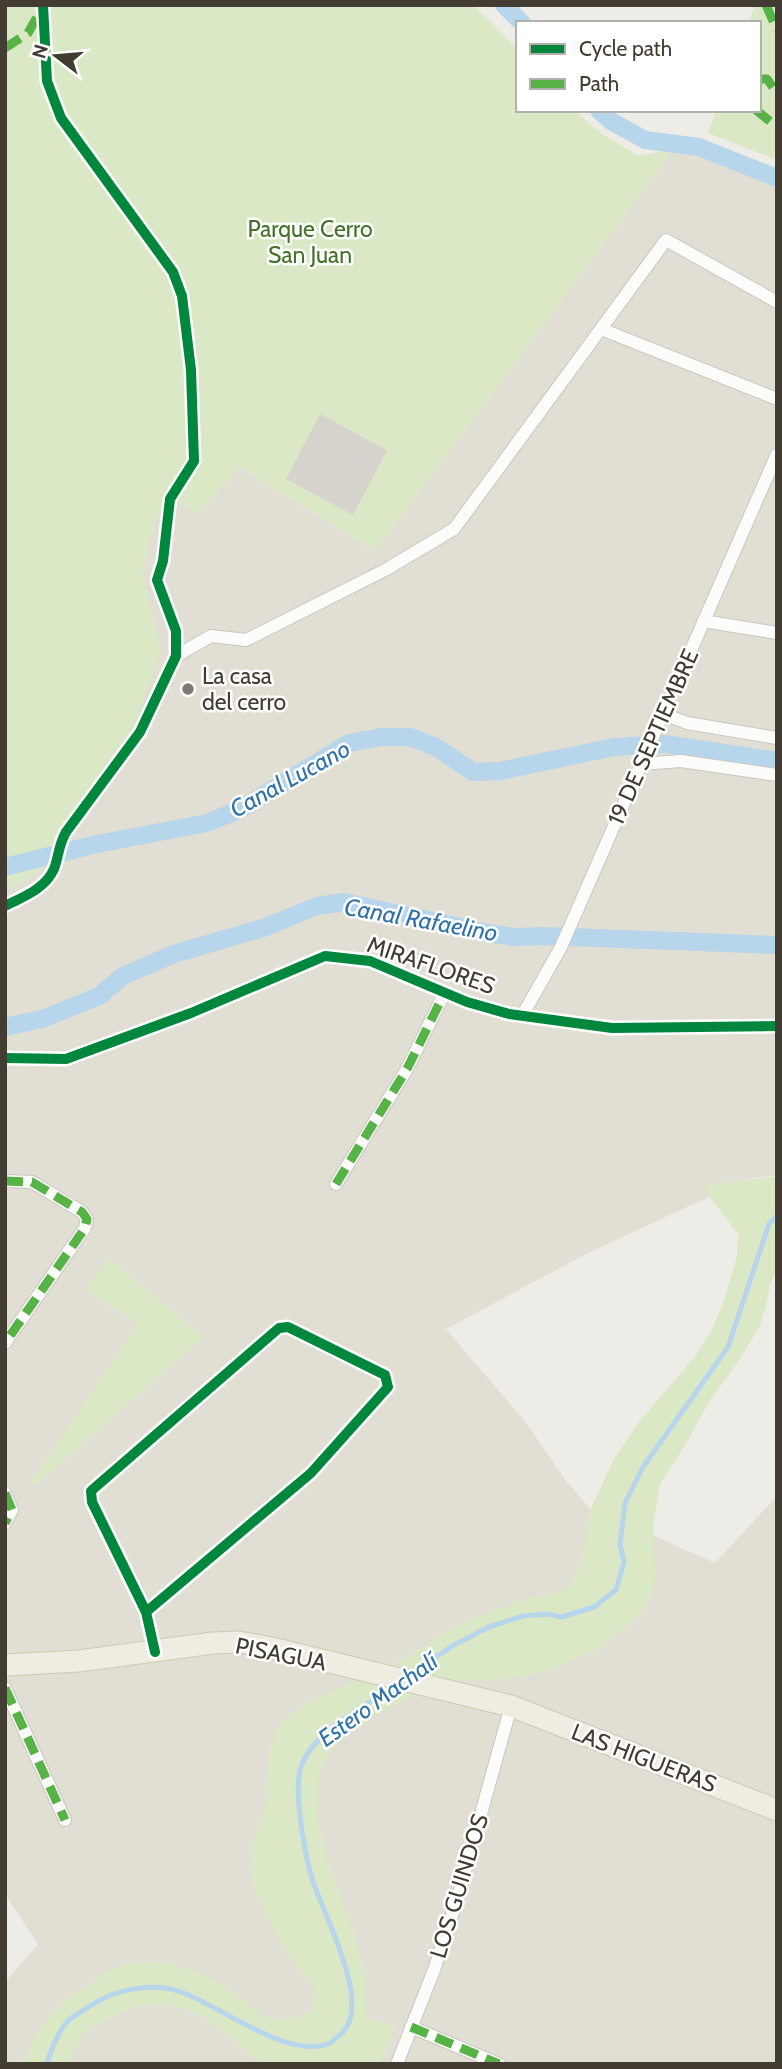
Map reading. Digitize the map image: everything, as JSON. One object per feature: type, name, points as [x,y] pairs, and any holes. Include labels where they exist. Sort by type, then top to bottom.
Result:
[{"type":"main road","name":"PISAGUA","points":[[5,1665],[79,1661],[239,1642],[511,1706]]},
{"type":"main road","name":"LAS HIGUERAS","points":[[511,1706],[777,1810]]},
{"type":"street","points":[[5,906],[43,886],[54,869],[59,845],[74,820],[140,733],[176,656],[176,631],[157,580],[163,561],[170,499],[194,461],[191,370],[182,296],[173,272],[61,118],[47,81],[43,5]]},
{"type":"street","points":[[176,656],[211,636],[246,640],[385,570],[454,529],[666,240],[777,302]]},
{"type":"street","points":[[601,329],[777,399]]},
{"type":"street","name":"19 DE SEPTIEMBRE","points":[[522,1016],[561,947],[777,454]]},
{"type":"street","points":[[704,621],[777,633]]},
{"type":"street","points":[[663,714],[687,723],[777,738]]},
{"type":"street","points":[[643,760],[681,761],[777,775]]},
{"type":"street","name":"MIRAFLORES","points":[[5,1058],[66,1059],[191,1013],[325,956],[370,961],[467,1002],[522,1016],[612,1028],[777,1026]]},
{"type":"street","points":[[336,1184],[407,1069],[445,992]]},
{"type":"street","points":[[5,1181],[32,1182],[82,1212],[87,1219],[85,1228],[5,1342]]},
{"type":"street","points":[[146,1612],[311,1473],[388,1387],[385,1375],[288,1327],[279,1328],[91,1491],[92,1502],[146,1612],[155,1652]]},
{"type":"street","points":[[5,1493],[12,1510],[5,1523]]},
{"type":"street","points":[[5,1688],[65,1820]]},
{"type":"street","name":"LOS GUINDOS","points":[[397,2064],[457,1900],[511,1706]]},
{"type":"street","points":[[411,2027],[499,2064]]},
{"type":"shaded area","points":[[674,149],[697,153],[777,185],[777,1175],[747,1179],[584,1255],[446,1329],[524,1420],[566,1481],[593,1512],[632,1526],[715,1563],[777,1496],[777,2064],[5,2064],[5,1982],[38,1944],[5,1894],[5,890],[39,872],[55,835],[161,653],[142,571],[156,518],[170,499],[199,513],[239,467],[375,551]]},
{"type":"green space","name":"Parque Cerro San Juan","points":[[5,5],[472,5],[516,49],[516,112],[576,112],[602,134],[639,156],[674,149],[375,551],[239,467],[199,513],[170,499],[156,518],[142,571],[161,653],[135,723],[55,835],[39,872],[5,890]]},
{"type":"green space","points":[[755,5],[777,5],[777,160],[708,133],[715,112],[761,112],[761,21],[749,21]]},
{"type":"green space","points":[[777,1176],[777,1268],[760,1326],[710,1400],[660,1484],[653,1527],[656,1576],[654,1591],[644,1609],[597,1650],[560,1666],[532,1675],[506,1679],[442,1682],[373,1716],[330,1751],[321,1770],[317,1793],[319,1824],[327,1861],[349,1917],[366,1979],[367,2018],[395,2026],[381,2064],[262,2064],[214,2024],[195,2013],[178,2007],[155,2004],[138,2006],[97,2024],[83,2035],[68,2064],[23,2064],[35,2037],[57,2009],[100,1976],[127,1964],[161,1963],[189,1970],[215,1982],[274,2019],[288,2019],[310,2011],[316,1999],[313,1985],[291,1959],[264,1912],[254,1887],[252,1842],[268,1799],[269,1754],[275,1732],[287,1717],[306,1703],[397,1662],[461,1623],[526,1598],[553,1594],[567,1588],[579,1568],[592,1506],[614,1459],[640,1421],[696,1355],[723,1304],[737,1256],[738,1234],[706,1192],[706,1185]]},
{"type":"green space","points":[[108,1258],[204,1337],[39,1482],[28,1486],[138,1324],[85,1290]]},
{"type":"building","points":[[320,414],[387,450],[353,515],[286,479]]},
{"type":"waterway","points":[[504,5],[520,21]]},
{"type":"waterway","points":[[601,112],[611,121],[645,140],[699,147],[777,178]]},
{"type":"waterway","name":"Canal Lucano","points":[[5,867],[97,844],[207,823],[241,809],[349,743],[381,737],[410,737],[436,747],[473,772],[500,771],[614,747],[665,744],[777,761]]},
{"type":"waterway","name":"Canal Rafaelino","points":[[5,1027],[42,1019],[99,996],[123,976],[174,954],[266,927],[317,906],[344,902],[514,937],[777,945]]},
{"type":"waterway","name":"Estero Machalí","points":[[409,1676],[452,1646],[489,1627],[523,1616],[547,1614],[562,1617],[594,1607],[616,1590],[624,1562],[620,1544],[625,1503],[643,1467],[728,1347],[769,1224],[777,1216]]},
{"type":"waterway","name":"Estero Machalí","points":[[47,2064],[58,2035],[73,2017],[100,2000],[134,1989],[158,1988],[181,1992],[254,2029],[293,2044],[311,2047],[328,2044],[341,2034],[350,2021],[352,2003],[349,1982],[309,1868],[299,1804],[299,1775],[309,1751],[319,1740],[344,1719],[398,1684]]},
{"type":"marked path","points":[[766,5],[777,30]]},
{"type":"marked path","points":[[5,48],[28,33],[42,8]]},
{"type":"marked path","points":[[761,79],[767,79],[777,93]]},
{"type":"marked path","points":[[758,112],[777,127]]},
{"type":"marked path","points":[[336,1184],[407,1069],[445,992]]},
{"type":"marked path","points":[[5,1181],[32,1182],[82,1212],[87,1219],[85,1228],[5,1343]]},
{"type":"marked path","points":[[5,1493],[12,1510],[5,1523]]},
{"type":"marked path","points":[[5,1688],[65,1820]]},
{"type":"marked path","points":[[411,2027],[499,2064]]},
{"type":"cycle path","points":[[5,906],[33,892],[50,876],[66,832],[140,732],[176,656],[176,631],[157,580],[163,561],[170,499],[194,461],[191,370],[182,296],[173,272],[61,118],[47,81],[43,5]]},
{"type":"cycle path","points":[[5,1058],[66,1059],[191,1013],[325,956],[370,961],[467,1002],[509,1014],[612,1028],[777,1026]]},
{"type":"cycle path","points":[[146,1612],[311,1473],[388,1387],[385,1375],[288,1327],[279,1328],[91,1491],[92,1502],[146,1612],[155,1652]]},
{"type":"place","name":"La casa del cerro","points":[[188,689]]}]
